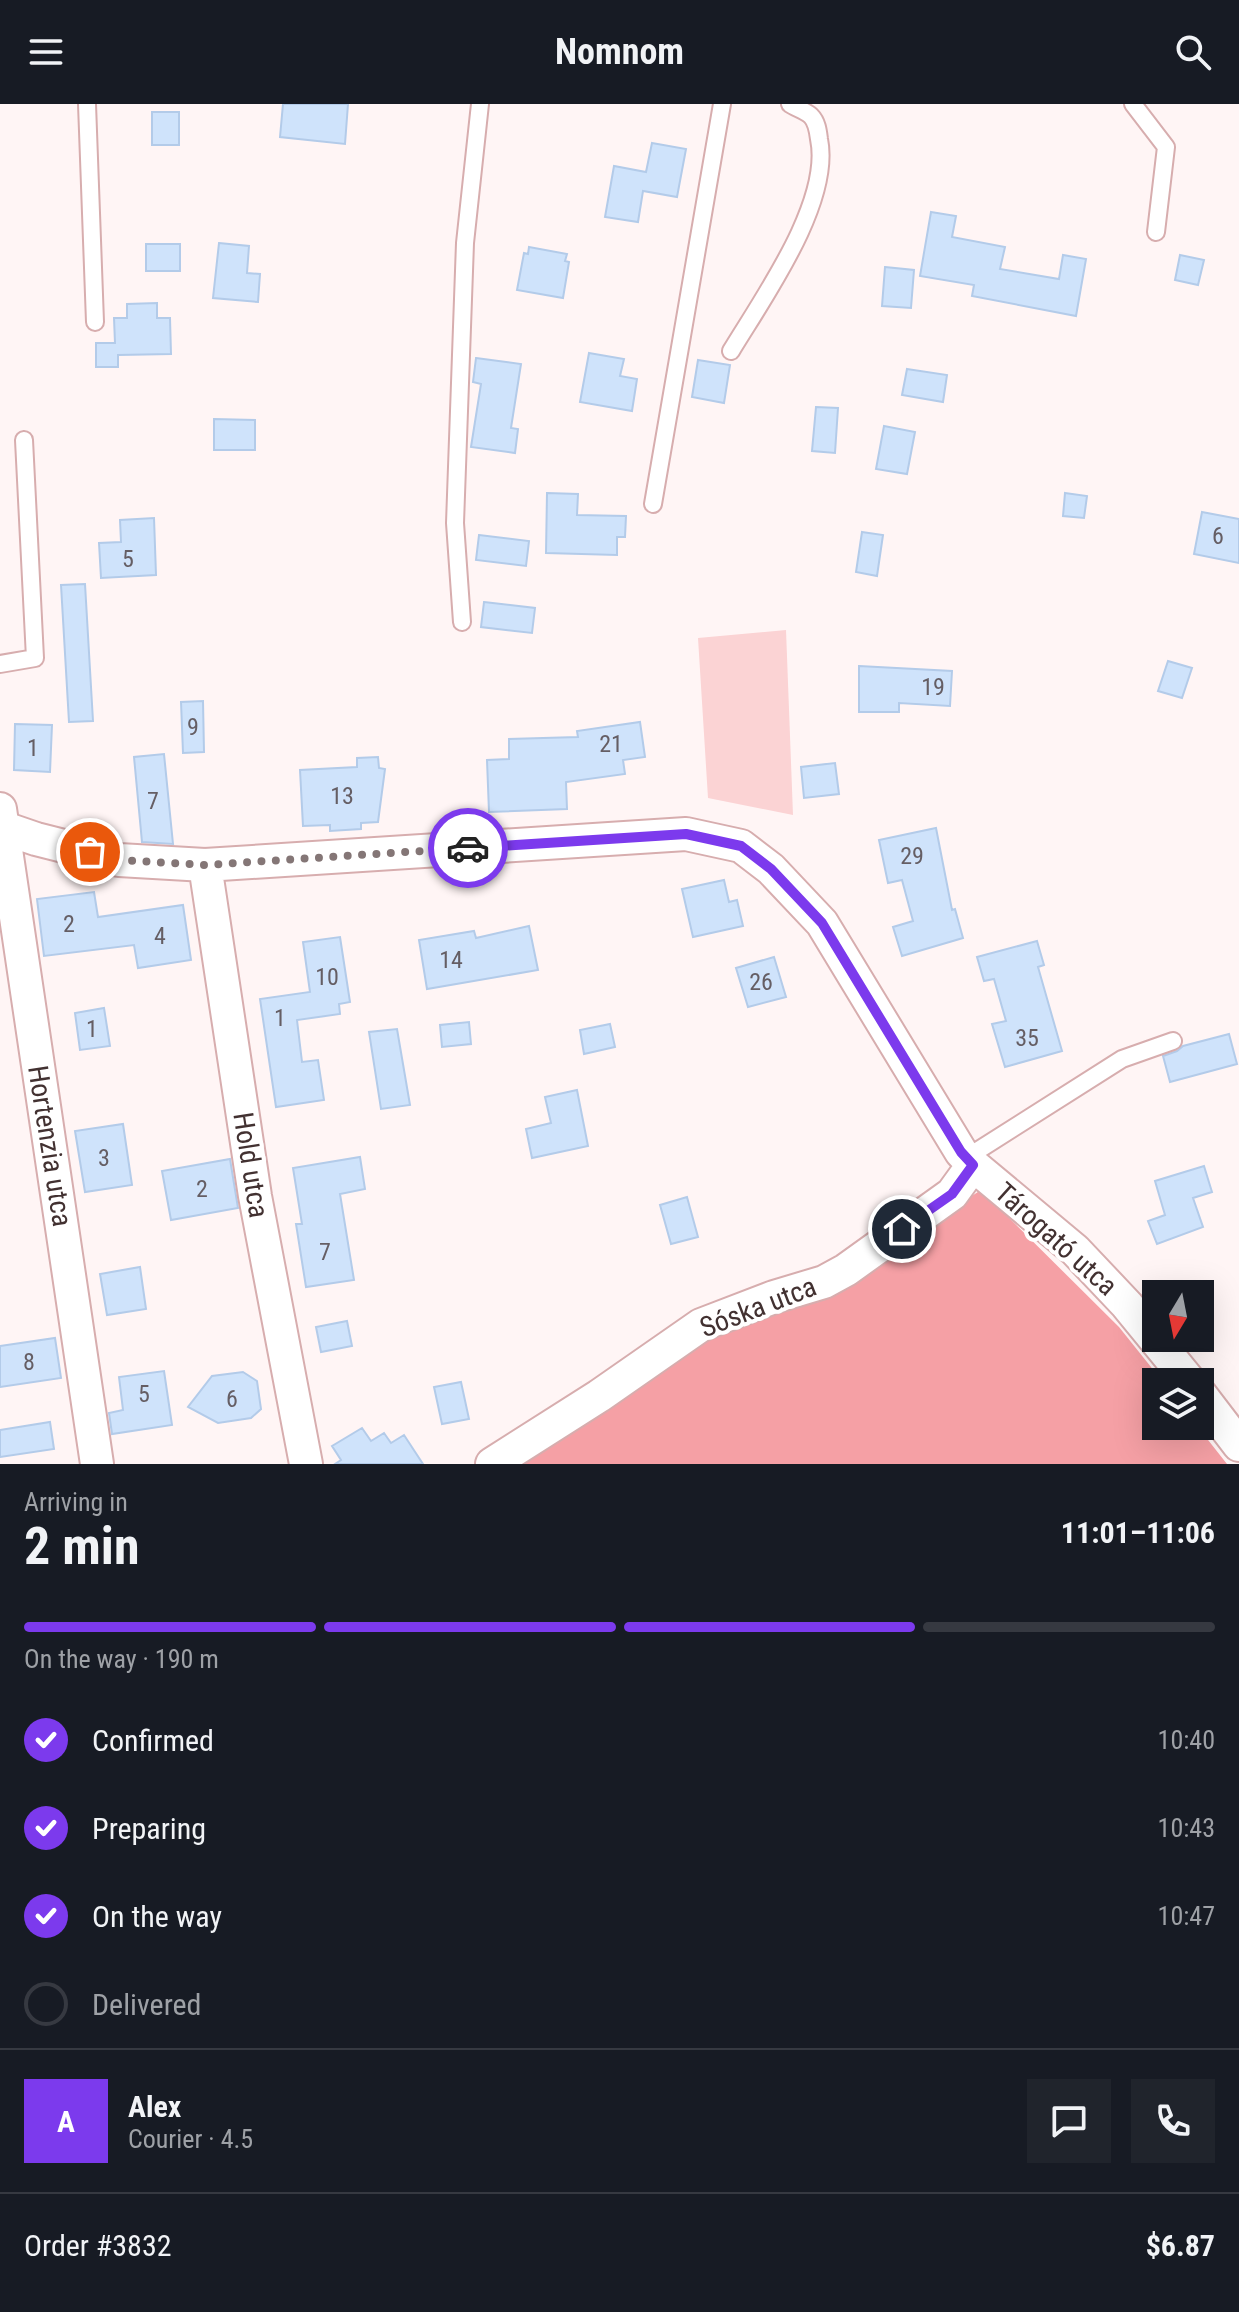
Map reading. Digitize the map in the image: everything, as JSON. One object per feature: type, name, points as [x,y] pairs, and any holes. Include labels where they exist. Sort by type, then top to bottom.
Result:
[{"type":"street","name":"Tárogató utca","points":[[2,819],[36,839],[119,860],[205,865],[686,834],[741,846],[771,869],[822,923],[970,1162],[1075,1250],[1127,1305],[1179,1368]]},
{"type":"street","name":"Hortenzia utca","points":[[2,819],[97,1464]]},
{"type":"street","name":"Hold utca","points":[[205,865],[255,1196],[306,1464]]},
{"type":"street","name":"Sóska utca","points":[[492,1464],[599,1396],[701,1325],[824,1282],[846,1270],[952,1194],[970,1162]]},
{"type":"street","points":[[1214,1412],[1239,1445]]},
{"type":"lane","points":[[87,104],[95,322]]},
{"type":"lane","points":[[462,622],[455,523],[465,243],[480,104]]},
{"type":"lane","points":[[653,504],[722,104]]},
{"type":"lane","points":[[731,351],[783,266],[819,181],[821,148],[817,125],[810,115],[790,104]]},
{"type":"lane","points":[[1133,104],[1166,147],[1156,232]]},
{"type":"lane","points":[[0,664],[35,658],[24,440]]},
{"type":"lane","points":[[970,1162],[1122,1059],[1173,1041]]},
{"type":"shaded area","points":[[786,630],[793,815],[708,798],[698,638]]},
{"type":"shaded area","points":[[981,1190],[1119,1327],[1152,1368],[1142,1368],[1142,1440],[1208,1440],[1227,1464],[505,1464],[728,1321],[827,1290]]},
{"type":"building","points":[[283,104],[348,104],[345,144],[280,137]]},
{"type":"building","points":[[152,112],[179,112],[179,145],[152,145]]},
{"type":"building","points":[[652,143],[686,149],[677,197],[643,191],[638,222],[605,217],[614,166],[646,172]]},
{"type":"building","points":[[931,212],[956,216],[952,237],[1005,247],[1000,269],[1059,279],[1063,255],[1086,259],[1076,316],[972,296],[974,285],[920,276]]},
{"type":"building","points":[[219,243],[249,246],[247,273],[260,274],[258,302],[213,298]]},
{"type":"building","points":[[146,244],[180,244],[180,271],[146,271]]},
{"type":"building","points":[[529,247],[567,254],[565,261],[569,262],[563,298],[517,290],[524,253],[528,254]]},
{"type":"building","points":[[1180,255],[1204,260],[1198,285],[1175,280]]},
{"type":"building","points":[[885,267],[914,270],[911,308],[882,306]]},
{"type":"building","points":[[157,303],[157,318],[170,318],[171,354],[118,355],[118,367],[96,367],[96,343],[115,343],[114,318],[127,318],[127,304]]},
{"type":"building","points":[[589,353],[624,359],[620,376],[637,379],[632,411],[580,402]]},
{"type":"building","points":[[476,358],[521,364],[511,428],[518,429],[515,453],[471,447],[481,384],[473,382]]},
{"type":"building","points":[[698,360],[730,365],[724,403],[692,397]]},
{"type":"building","points":[[907,369],[947,375],[943,402],[902,395]]},
{"type":"building","points":[[816,407],[838,408],[835,453],[812,451]]},
{"type":"building","points":[[214,419],[255,420],[255,450],[214,450]]},
{"type":"building","points":[[884,426],[915,432],[907,474],[876,469]]},
{"type":"building","points":[[547,493],[578,494],[577,515],[626,516],[625,537],[617,537],[617,555],[546,553]]},
{"type":"building","points":[[1065,493],[1087,496],[1084,518],[1063,516]]},
{"type":"building","points":[[1202,512],[1239,519],[1239,563],[1194,554]]},
{"type":"building","points":[[154,518],[156,575],[101,578],[99,543],[121,542],[120,520]]},
{"type":"building","points":[[862,532],[883,535],[877,576],[856,572]]},
{"type":"building","points":[[479,535],[529,541],[526,566],[476,560]]},
{"type":"building","points":[[85,584],[93,721],[69,722],[61,585]]},
{"type":"building","points":[[484,602],[535,608],[532,633],[481,627]]},
{"type":"building","points":[[1168,661],[1192,668],[1182,698],[1158,691]]},
{"type":"building","points":[[859,666],[952,671],[950,706],[899,703],[899,712],[859,712]]},
{"type":"building","points":[[203,701],[204,752],[183,753],[181,702]]},
{"type":"building","points":[[640,722],[645,757],[623,760],[625,774],[566,782],[567,809],[489,812],[487,760],[509,759],[509,739],[578,737],[577,731]]},
{"type":"building","points":[[15,724],[52,725],[50,772],[14,770]]},
{"type":"building","points":[[164,754],[173,844],[142,842],[134,757]]},
{"type":"building","points":[[378,757],[379,768],[385,769],[378,822],[361,823],[361,829],[330,831],[330,825],[303,826],[300,770],[357,767],[357,758]]},
{"type":"building","points":[[835,763],[839,794],[804,798],[801,767]]},
{"type":"building","points":[[936,828],[952,910],[955,909],[963,938],[902,956],[893,927],[913,921],[902,880],[888,883],[879,840]]},
{"type":"building","points":[[724,880],[729,902],[737,900],[743,926],[693,937],[682,889]]},
{"type":"building","points":[[94,892],[98,917],[183,905],[191,960],[138,968],[134,945],[44,956],[37,899]]},
{"type":"building","points":[[529,926],[538,970],[427,989],[419,940],[474,931],[476,938]]},
{"type":"building","points":[[340,937],[350,1002],[339,1004],[340,1014],[297,1020],[302,1062],[318,1060],[324,1100],[276,1107],[260,999],[310,992],[303,942]]},
{"type":"building","points":[[1037,941],[1044,965],[1038,967],[1062,1051],[1005,1067],[992,1024],[1006,1021],[994,979],[984,981],[977,957]]},
{"type":"building","points":[[774,957],[786,997],[748,1007],[736,968]]},
{"type":"building","points":[[104,1008],[110,1046],[80,1050],[75,1013]]},
{"type":"building","points":[[469,1022],[471,1044],[442,1047],[440,1025]]},
{"type":"building","points":[[610,1024],[615,1047],[584,1054],[580,1030]]},
{"type":"building","points":[[397,1029],[410,1105],[381,1109],[369,1032]]},
{"type":"building","points":[[1229,1034],[1237,1064],[1170,1082],[1163,1056],[1183,1046]]},
{"type":"building","points":[[577,1090],[588,1146],[532,1158],[526,1129],[551,1123],[545,1097]]},
{"type":"building","points":[[123,1124],[132,1185],[85,1192],[75,1131]]},
{"type":"building","points":[[360,1157],[365,1189],[340,1194],[354,1280],[306,1287],[296,1224],[302,1224],[293,1168]]},
{"type":"building","points":[[230,1159],[238,1208],[171,1220],[162,1171]]},
{"type":"building","points":[[1204,1166],[1212,1192],[1193,1198],[1203,1227],[1157,1244],[1148,1221],[1165,1215],[1155,1181]]},
{"type":"building","points":[[687,1197],[698,1237],[671,1244],[660,1205]]},
{"type":"building","points":[[140,1267],[146,1309],[107,1315],[100,1274]]},
{"type":"building","points":[[347,1321],[352,1346],[321,1352],[316,1327]]},
{"type":"building","points":[[55,1338],[61,1378],[0,1387],[0,1346]]},
{"type":"building","points":[[164,1371],[172,1425],[112,1434],[109,1413],[123,1410],[119,1377]]},
{"type":"building","points":[[243,1372],[257,1381],[261,1409],[251,1418],[218,1423],[188,1407],[212,1376]]},
{"type":"building","points":[[461,1382],[469,1419],[442,1424],[434,1387]]},
{"type":"building","points":[[50,1422],[54,1449],[0,1457],[0,1430]]},
{"type":"building","points":[[362,1428],[371,1441],[384,1433],[391,1443],[404,1435],[423,1464],[335,1464],[341,1460],[332,1446]]},
{"type":"way so far","points":[[90,852],[119,860],[205,865],[468,848]]},
{"type":"route","points":[[468,848],[686,834],[741,846],[771,869],[822,923],[961,1152],[973,1165],[952,1194],[902,1229]]}]
